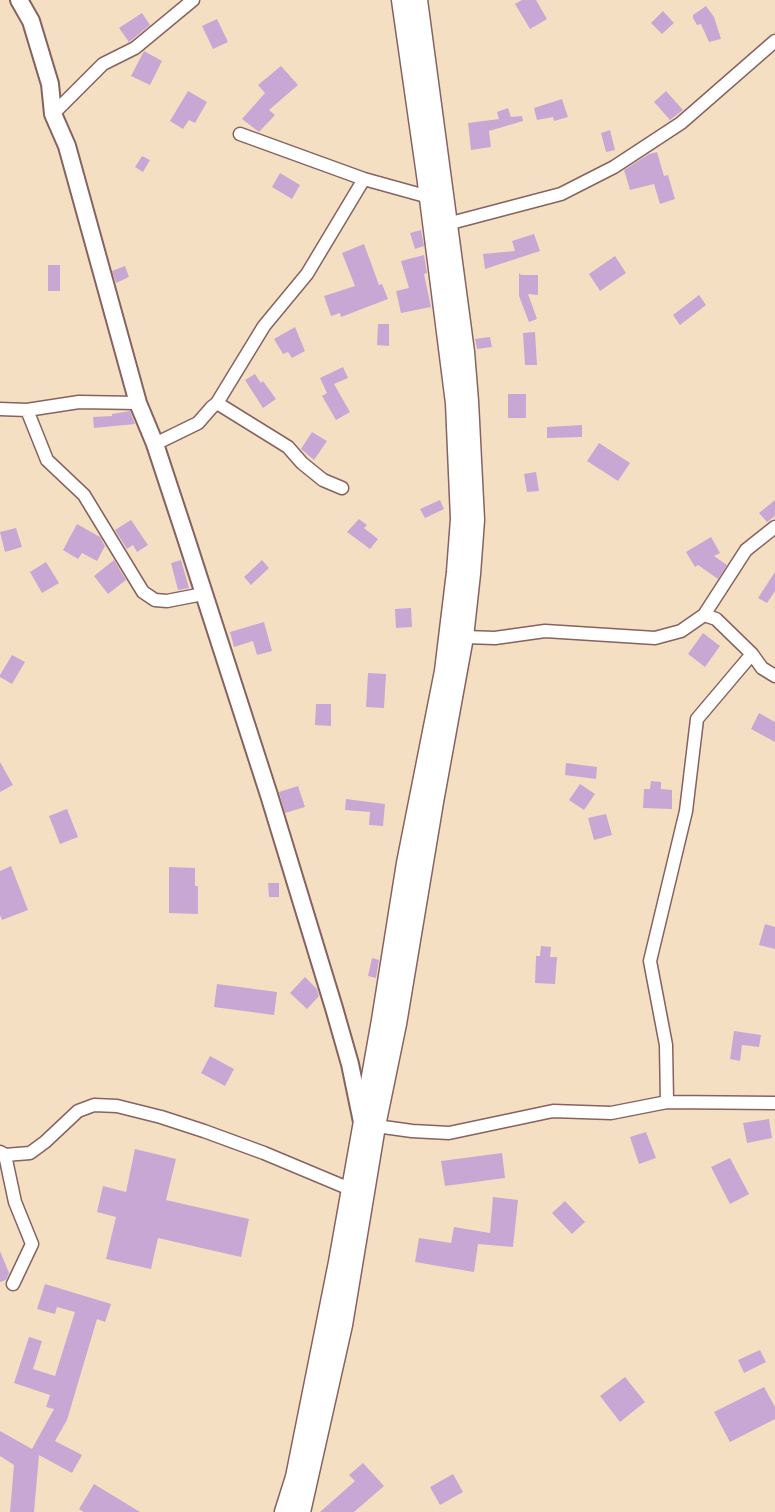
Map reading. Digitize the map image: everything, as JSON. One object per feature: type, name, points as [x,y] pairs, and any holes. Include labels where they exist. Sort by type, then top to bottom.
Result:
[{"type":"main road","points":[[20,0],[31,21],[50,84],[53,114],[66,146],[138,403],[155,444],[268,795],[369,1124],[350,1190],[295,1477],[284,1512]]},
{"type":"main road","points":[[397,974],[406,863],[444,671],[460,519],[455,403],[401,0]]},
{"type":"main road","points":[[301,1512],[343,1325],[369,1124],[397,974],[434,802],[464,637],[471,574],[475,520],[473,447],[465,352],[418,0]]},
{"type":"street","points":[[53,114],[103,64],[135,48],[193,0]]},
{"type":"street","points":[[447,224],[561,194],[614,167],[681,123],[775,41]]},
{"type":"street","points":[[240,134],[268,142],[364,179],[429,197]]},
{"type":"street","points":[[155,444],[198,423],[217,403],[264,326],[307,274],[364,179]]},
{"type":"street","points":[[0,409],[27,410],[79,402],[138,403]]},
{"type":"street","points":[[217,403],[288,447],[302,463],[323,480],[342,488]]},
{"type":"street","points":[[27,410],[47,460],[84,495],[143,592],[155,600],[167,601],[203,594]]},
{"type":"street","points":[[464,637],[495,638],[545,631],[655,638],[681,631],[704,615],[746,550],[775,527]]},
{"type":"street","points":[[704,615],[716,619],[752,654],[762,668],[775,676]]},
{"type":"street","points":[[667,1102],[666,1046],[650,961],[686,811],[697,719],[752,654]]},
{"type":"street","points":[[369,1124],[412,1131],[449,1133],[553,1112],[611,1113],[667,1102],[775,1103]]},
{"type":"street","points":[[13,1284],[32,1244],[15,1202],[2,1156],[30,1153],[78,1111],[94,1106],[117,1106],[204,1131],[264,1153],[350,1190]]},
{"type":"building","points":[[522,0],[536,0],[547,19],[530,29],[515,4]]},
{"type":"building","points":[[706,6],[714,17],[721,39],[709,42],[701,24],[697,25],[693,18],[693,15]]},
{"type":"building","points":[[663,11],[674,23],[662,34],[651,23]]},
{"type":"building","points":[[142,13],[150,25],[129,42],[119,28]]},
{"type":"building","points":[[217,19],[228,42],[213,49],[202,26]]},
{"type":"building","points":[[144,51],[162,61],[150,85],[131,76]]},
{"type":"building","points":[[281,66],[298,85],[269,110],[275,115],[259,132],[242,119],[265,93],[258,85]]},
{"type":"building","points":[[188,91],[207,102],[195,123],[189,120],[183,129],[170,121]]},
{"type":"building","points":[[666,91],[683,110],[670,120],[654,102]]},
{"type":"building","points":[[562,99],[568,117],[554,121],[553,117],[537,120],[534,108]]},
{"type":"building","points":[[508,108],[511,117],[522,116],[523,121],[489,131],[491,147],[471,150],[468,123],[499,119],[497,112]]},
{"type":"building","points":[[610,130],[615,150],[606,152],[601,133]]},
{"type":"building","points":[[657,152],[664,176],[668,175],[675,199],[660,204],[654,184],[630,190],[624,170],[649,154]]},
{"type":"building","points":[[142,156],[150,160],[143,172],[135,167]]},
{"type":"building","points":[[280,173],[300,185],[292,199],[272,187]]},
{"type":"building","points":[[421,230],[424,246],[415,249],[410,233]]},
{"type":"building","points":[[534,234],[540,251],[485,269],[483,254],[515,251],[512,241]]},
{"type":"building","points":[[364,244],[379,285],[382,284],[388,299],[341,317],[340,313],[331,316],[324,296],[355,286],[342,253]]},
{"type":"building","points":[[424,255],[427,273],[424,274],[431,307],[401,313],[396,291],[409,288],[401,261]]},
{"type":"building","points":[[615,256],[626,273],[600,291],[589,274]]},
{"type":"building","points":[[48,265],[60,265],[60,291],[48,291]]},
{"type":"building","points":[[125,266],[129,277],[116,283],[112,271]]},
{"type":"building","points":[[519,273],[538,275],[538,295],[528,294],[537,319],[529,322],[519,296]]},
{"type":"building","points":[[699,295],[706,305],[680,325],[673,315]]},
{"type":"building","points":[[378,324],[389,324],[389,346],[377,345]]},
{"type":"building","points":[[295,327],[305,351],[292,358],[288,352],[283,354],[274,339]]},
{"type":"building","points":[[535,332],[537,365],[525,365],[523,333]]},
{"type":"building","points":[[490,337],[492,347],[477,349],[475,339]]},
{"type":"building","points":[[343,367],[348,378],[334,384],[350,412],[336,420],[322,396],[327,393],[320,378]]},
{"type":"building","points":[[255,374],[276,399],[263,408],[245,380]]},
{"type":"building","points":[[508,394],[526,394],[526,418],[508,418]]},
{"type":"building","points":[[130,411],[135,424],[94,428],[93,417],[112,416],[112,414]]},
{"type":"building","points":[[582,425],[582,437],[547,438],[547,427]]},
{"type":"building","points":[[312,432],[327,441],[314,460],[301,449]]},
{"type":"building","points":[[599,443],[630,463],[618,481],[587,461]]},
{"type":"building","points":[[536,472],[539,491],[527,492],[524,474]]},
{"type":"building","points":[[440,500],[444,509],[425,518],[420,509]]},
{"type":"building","points":[[775,500],[775,516],[767,522],[759,513]]},
{"type":"building","points":[[359,519],[367,525],[364,528],[378,539],[370,549],[347,532]]},
{"type":"building","points":[[131,520],[148,545],[137,552],[133,545],[127,549],[115,530]]},
{"type":"building","points":[[77,524],[100,537],[105,546],[97,561],[82,553],[78,559],[63,550]]},
{"type":"building","points":[[16,528],[22,547],[5,552],[0,532]]},
{"type":"building","points":[[711,537],[720,553],[714,556],[727,565],[718,579],[698,565],[695,567],[686,552]]},
{"type":"building","points":[[114,560],[126,580],[108,594],[94,576]]},
{"type":"building","points":[[181,560],[189,588],[178,590],[171,563]]},
{"type":"building","points":[[262,560],[269,568],[251,585],[244,577]]},
{"type":"building","points":[[46,562],[59,583],[42,593],[30,572]]},
{"type":"building","points":[[775,572],[775,591],[767,603],[758,598]]},
{"type":"building","points":[[411,608],[412,627],[396,628],[395,609]]},
{"type":"building","points":[[264,622],[272,651],[257,655],[253,641],[234,647],[230,632]]},
{"type":"building","points":[[703,633],[720,646],[705,667],[688,654]]},
{"type":"building","points":[[12,655],[25,662],[12,684],[0,675]]},
{"type":"building","points":[[368,673],[386,674],[384,708],[366,707]]},
{"type":"building","points":[[316,704],[331,704],[331,726],[315,725]]},
{"type":"building","points":[[759,713],[775,722],[775,742],[751,729]]},
{"type":"building","points":[[0,762],[13,785],[0,792]]},
{"type":"building","points":[[566,763],[597,767],[596,779],[565,775]]},
{"type":"building","points":[[651,781],[661,782],[661,789],[672,790],[672,809],[643,808],[644,789],[650,789]]},
{"type":"building","points":[[580,784],[595,794],[584,810],[569,800]]},
{"type":"building","points":[[298,786],[305,807],[285,813],[279,792]]},
{"type":"building","points":[[346,799],[385,804],[383,826],[369,825],[370,812],[345,810]]},
{"type":"building","points":[[67,809],[78,837],[60,844],[49,816]]},
{"type":"building","points":[[606,814],[612,835],[594,840],[588,818]]},
{"type":"building","points":[[11,866],[28,910],[2,920],[0,871]]},
{"type":"building","points":[[169,867],[195,868],[195,886],[198,886],[198,914],[169,913]]},
{"type":"building","points":[[268,883],[279,883],[279,897],[269,897]]},
{"type":"building","points":[[765,924],[775,927],[775,949],[759,945]]},
{"type":"building","points":[[541,946],[551,947],[550,957],[557,957],[555,984],[535,983],[536,956],[540,956]]},
{"type":"building","points":[[372,958],[379,960],[376,978],[368,976]]},
{"type":"building","points":[[305,977],[317,989],[319,996],[307,1009],[290,993]]},
{"type":"building","points":[[217,984],[277,992],[274,1015],[214,1007]]},
{"type":"building","points":[[734,1031],[761,1035],[759,1047],[742,1045],[740,1061],[730,1059]]},
{"type":"building","points":[[210,1056],[234,1069],[225,1086],[201,1073]]},
{"type":"building","points":[[769,1119],[772,1138],[747,1143],[743,1123]]},
{"type":"building","points":[[646,1132],[656,1158],[639,1164],[630,1137]]},
{"type":"building","points":[[135,1149],[176,1159],[166,1200],[249,1219],[241,1257],[158,1238],[151,1269],[106,1259],[116,1217],[97,1212],[103,1186],[126,1192]]},
{"type":"building","points":[[502,1153],[505,1178],[445,1186],[441,1161]]},
{"type":"building","points":[[730,1158],[749,1194],[730,1204],[711,1167]]},
{"type":"building","points":[[493,1197],[518,1200],[513,1247],[478,1244],[474,1272],[415,1262],[419,1238],[451,1243],[454,1227],[490,1233]]},
{"type":"building","points":[[565,1201],[585,1222],[572,1234],[552,1213]]},
{"type":"building","points":[[0,1251],[9,1273],[6,1280],[0,1282]]},
{"type":"building","points":[[45,1284],[111,1304],[105,1322],[97,1319],[67,1420],[55,1441],[82,1455],[72,1473],[39,1455],[34,1512],[10,1512],[14,1465],[0,1456],[0,1431],[32,1449],[54,1409],[46,1407],[50,1395],[14,1383],[29,1337],[42,1341],[33,1369],[55,1376],[75,1312],[57,1307],[55,1314],[37,1309]]},
{"type":"building","points":[[760,1350],[766,1362],[744,1373],[738,1360]]},
{"type":"building","points":[[625,1377],[645,1402],[620,1422],[600,1396]]},
{"type":"building","points":[[764,1387],[775,1407],[775,1419],[730,1442],[714,1412]]},
{"type":"building","points":[[363,1463],[384,1486],[354,1512],[320,1512],[355,1481],[349,1475]]},
{"type":"building","points":[[453,1474],[463,1492],[440,1505],[430,1487]]},
{"type":"building","points":[[94,1484],[140,1512],[84,1512],[79,1509]]}]
